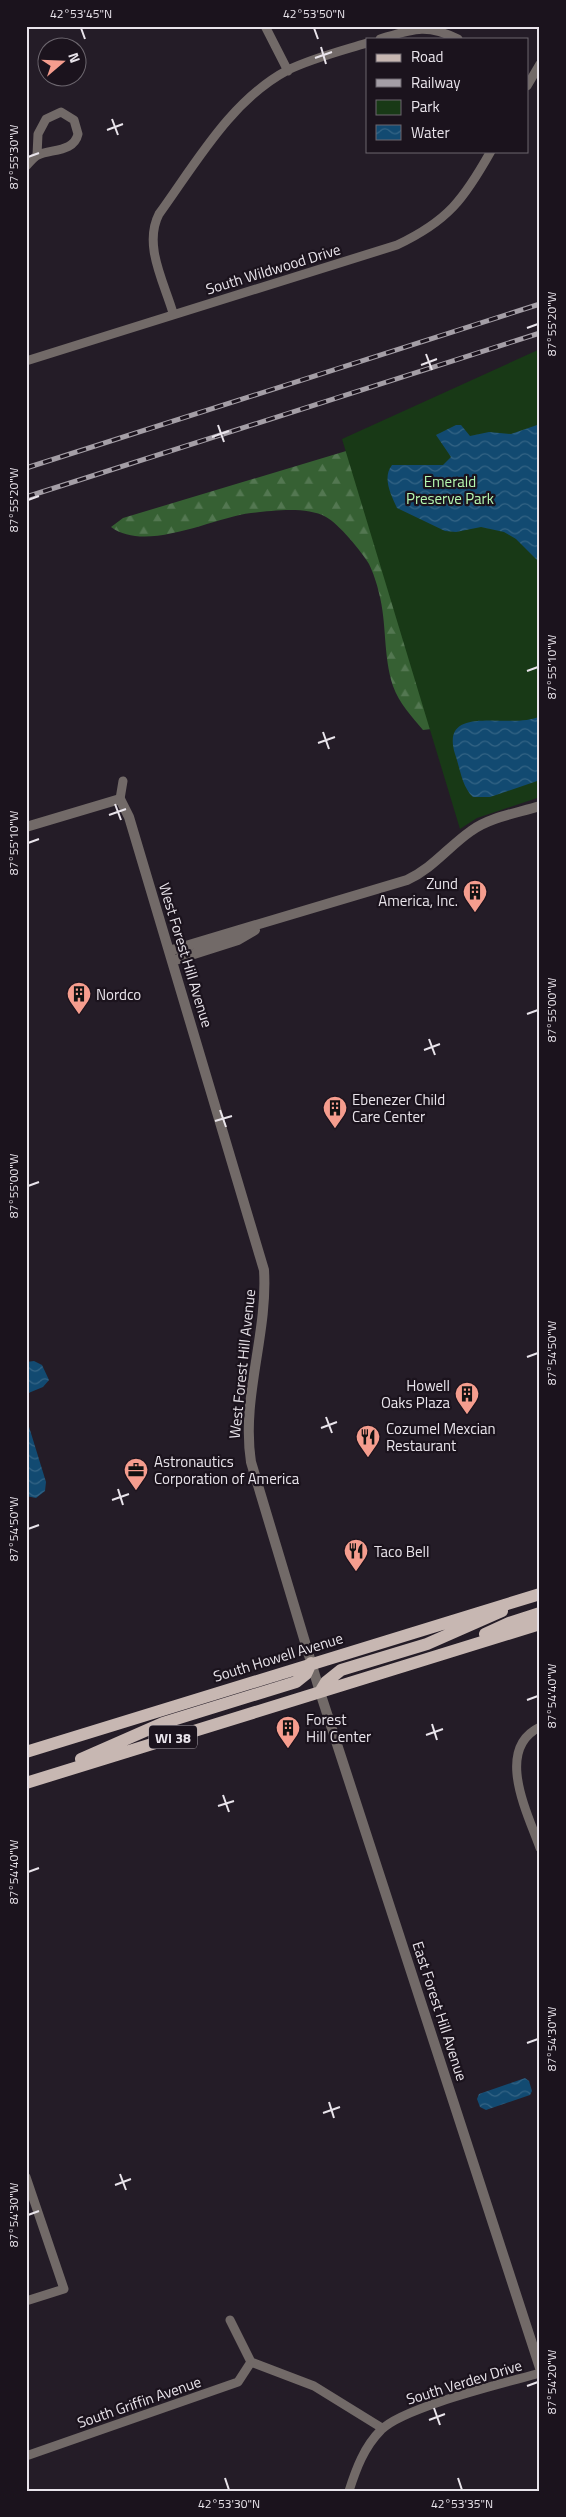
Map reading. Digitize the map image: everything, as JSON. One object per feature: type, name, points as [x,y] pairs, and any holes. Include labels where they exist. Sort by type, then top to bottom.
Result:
[{"type":"main road","name":"South Howell Avenue","points":[[26,1752],[539,1594]]},
{"type":"main road","points":[[320,1692],[326,1682],[341,1670],[436,1641],[539,1594]]},
{"type":"main road","points":[[449,1651],[509,1623],[540,1613]]},
{"type":"main road","name":"WI 38","points":[[26,1782],[540,1624]]},
{"type":"main road","points":[[40,1778],[163,1724],[296,1682],[306,1674],[311,1663]]},
{"type":"street","points":[[265,26],[288,71]]},
{"type":"street","points":[[384,38],[421,28],[438,30],[456,38]]},
{"type":"street","points":[[173,313],[154,252],[152,234],[159,214],[239,108],[253,94],[288,71],[313,60],[366,43]]},
{"type":"street","points":[[528,82],[540,64]]},
{"type":"street","points":[[26,166],[36,155],[67,147],[75,142],[78,134],[74,120],[61,112],[46,118],[38,134],[36,155]]},
{"type":"street","name":"South Wildwood Drive","points":[[26,361],[173,313],[377,252],[412,238],[438,222],[459,202],[490,152]]},
{"type":"street","points":[[26,827],[120,799],[122,781]]},
{"type":"street","name":"West Forest Hill Avenue","points":[[120,799],[129,817],[264,1270],[265,1294],[248,1448],[311,1663]]},
{"type":"street","points":[[170,956],[238,940],[269,922],[407,880],[430,868],[473,829],[490,821],[540,806]]},
{"type":"street","name":"East Forest Hill Avenue","points":[[311,1663],[540,2368]]},
{"type":"street","points":[[540,1726],[523,1741],[516,1760],[521,1790],[540,1848]]},
{"type":"street","points":[[26,2177],[64,2289],[26,2301]]},
{"type":"street","points":[[230,2320],[251,2362],[314,2386],[382,2428]]},
{"type":"street","name":"South Griffin Avenue","points":[[26,2456],[238,2382],[251,2362]]},
{"type":"street","name":"South Verdev Drive","points":[[349,2491],[358,2464],[372,2440],[382,2428],[407,2414],[540,2373]]},
{"type":"green space","name":"Emerald Preserve Park","points":[[540,349],[540,797],[477,818],[460,829],[342,439]]},
{"type":"green space","points":[[376,442],[540,563],[440,728],[423,730],[406,710],[399,698],[390,675],[381,604],[372,571],[366,559],[331,520],[309,511],[279,510],[235,516],[180,532],[160,535],[142,536],[125,534],[111,527],[123,518]]},
{"type":"water","points":[[540,424],[540,563],[516,539],[504,532],[481,527],[456,532],[445,531],[397,508],[388,486],[389,470],[392,465],[443,465],[451,457],[436,435],[456,425],[461,425],[470,436],[489,432],[511,434]]},
{"type":"water","points":[[540,716],[540,780],[490,797],[473,797],[464,783],[455,754],[453,738],[458,728],[468,723],[481,721],[528,720]]},
{"type":"water","points":[[34,1361],[42,1365],[49,1380],[43,1387],[26,1394],[26,1362]]},
{"type":"water","points":[[26,1417],[46,1482],[45,1491],[36,1498],[26,1496]]},
{"type":"water","points":[[525,2078],[529,2081],[532,2091],[530,2095],[486,2110],[480,2107],[477,2099],[479,2094]]},
{"type":"railway","points":[[26,468],[540,304]]},
{"type":"railway","points":[[26,497],[540,333]]},
{"type":"place","name":"Zund America, Inc.","points":[[475,913]]},
{"type":"place","name":"Nordco","points":[[79,1015]]},
{"type":"place","name":"Ebenezer Child Care Center","points":[[335,1129]]},
{"type":"place","name":"Howell Oaks Plaza","points":[[467,1415]]},
{"type":"place","name":"Cozumel Mexcian Restaurant","points":[[368,1458]]},
{"type":"place","name":"Astronautics Corporation of America","points":[[136,1491]]},
{"type":"place","name":"Taco Bell","points":[[356,1572]]},
{"type":"place","name":"Forest Hill Center","points":[[288,1749]]}]
